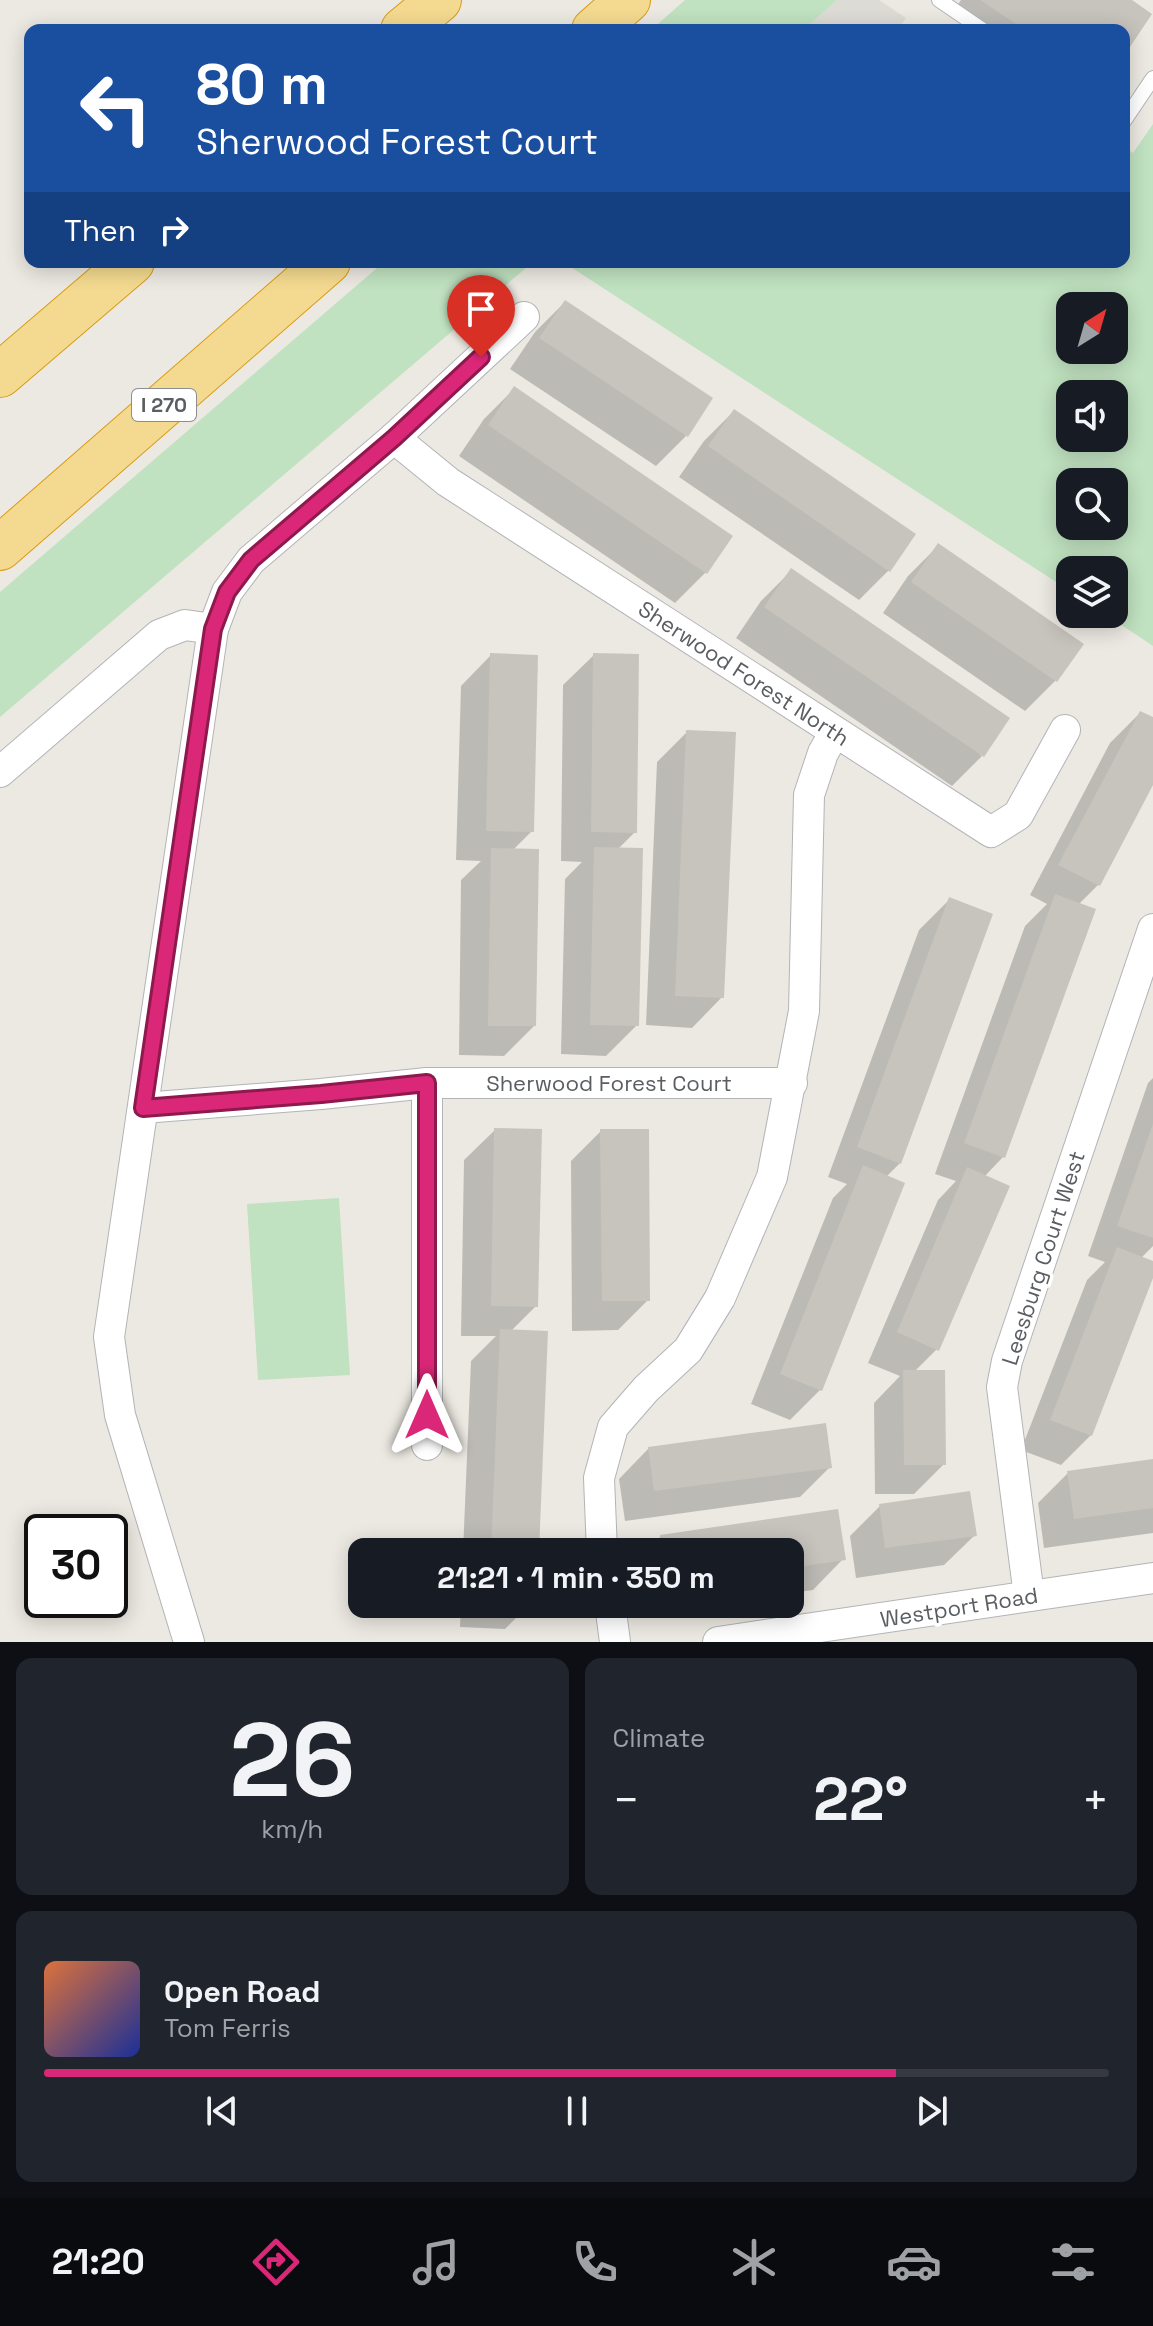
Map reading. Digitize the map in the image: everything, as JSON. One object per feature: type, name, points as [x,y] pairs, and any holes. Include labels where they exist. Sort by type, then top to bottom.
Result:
[{"type":"highway","points":[[410,24],[439,0]]},
{"type":"highway","points":[[601,24],[628,0]]},
{"type":"highway","points":[[0,375],[125,268]]},
{"type":"highway","name":"I 270","points":[[0,548],[321,268]]},
{"type":"street","points":[[189,1642],[120,1415],[109,1337],[213,629],[227,592],[251,560],[394,438],[524,317]]},
{"type":"street","name":"Sherwood Forest North","points":[[394,438],[448,482],[991,832],[1018,815],[1065,730]]},
{"type":"street","points":[[0,772],[159,635],[185,625],[213,629]]},
{"type":"street","points":[[601,1538],[599,1478],[613,1427],[646,1389],[688,1350],[720,1298],[772,1177],[804,1011],[809,795],[823,753],[835,732]]},
{"type":"street","name":"Leesburg Court West","points":[[1029,1596],[1002,1387],[1007,1361],[1153,929]]},
{"type":"street","points":[[427,1083],[427,1445]]},
{"type":"street","name":"Sherwood Forest Court","points":[[143,1108],[427,1083],[792,1083]]},
{"type":"street","name":"Westport Road","points":[[718,1642],[908,1629],[1029,1596],[1153,1578]]},
{"type":"street","points":[[612,1618],[615,1642]]},
{"type":"lane","points":[[939,0],[974,24]]},
{"type":"lane","points":[[1130,112],[1153,78]]},
{"type":"shaded area","points":[[837,0],[879,0],[906,18],[902,24],[809,24]]},
{"type":"green space","points":[[685,0],[837,0],[810,24],[658,24]]},
{"type":"green space","points":[[1153,124],[1153,646],[1126,628],[1128,556],[1056,556],[1056,582],[572,268],[1130,268],[1130,151],[1133,153]]},
{"type":"green space","points":[[377,268],[526,268],[0,717],[0,592]]},
{"type":"green space","points":[[339,1198],[350,1375],[258,1380],[247,1204]]},
{"type":"building","points":[[980,0],[1132,0],[1152,14],[1130,47],[1130,24],[1016,24]]},
{"type":"building","points":[[565,300],[713,398],[688,437],[539,338]]},
{"type":"building","points":[[514,386],[733,536],[707,574],[488,425]]},
{"type":"building","points":[[734,409],[916,534],[890,572],[708,446]]},
{"type":"building","points":[[938,543],[1056,625],[1056,628],[1061,628],[1084,644],[1057,682],[911,582]]},
{"type":"building","points":[[791,568],[1010,718],[984,757],[764,607]]},
{"type":"building","points":[[490,653],[538,655],[534,832],[486,831]]},
{"type":"building","points":[[593,653],[639,654],[637,833],[591,832]]},
{"type":"building","points":[[1140,711],[1153,717],[1153,785],[1100,886],[1058,865]]},
{"type":"building","points":[[686,730],[736,732],[724,998],[675,996]]},
{"type":"building","points":[[594,847],[643,848],[639,1026],[590,1025]]},
{"type":"building","points":[[491,848],[539,849],[536,1026],[488,1026]]},
{"type":"building","points":[[1055,894],[1096,909],[1005,1158],[964,1143]]},
{"type":"building","points":[[949,897],[993,914],[901,1164],[857,1147]]},
{"type":"building","points":[[1153,1124],[1153,1238],[1117,1226]]},
{"type":"building","points":[[494,1128],[542,1129],[538,1307],[491,1306]]},
{"type":"building","points":[[600,1129],[649,1129],[650,1301],[602,1301]]},
{"type":"building","points":[[863,1165],[905,1183],[822,1391],[780,1374]]},
{"type":"building","points":[[967,1167],[1010,1186],[939,1351],[897,1332]]},
{"type":"building","points":[[1117,1247],[1153,1261],[1153,1278],[1092,1436],[1050,1420]]},
{"type":"building","points":[[500,1329],[548,1331],[540,1538],[492,1538]]},
{"type":"building","points":[[903,1370],[945,1370],[946,1465],[904,1465]]},
{"type":"building","points":[[826,1423],[832,1468],[654,1491],[648,1447]]},
{"type":"building","points":[[1153,1459],[1153,1508],[1074,1519],[1067,1471]]},
{"type":"building","points":[[970,1491],[977,1536],[885,1548],[879,1504]]},
{"type":"building","points":[[838,1509],[846,1560],[804,1566],[804,1538],[661,1538],[660,1535]]},
{"type":"route","points":[[427,1415],[427,1083],[143,1108],[213,629],[227,592],[251,560],[394,438],[481,357]]}]
